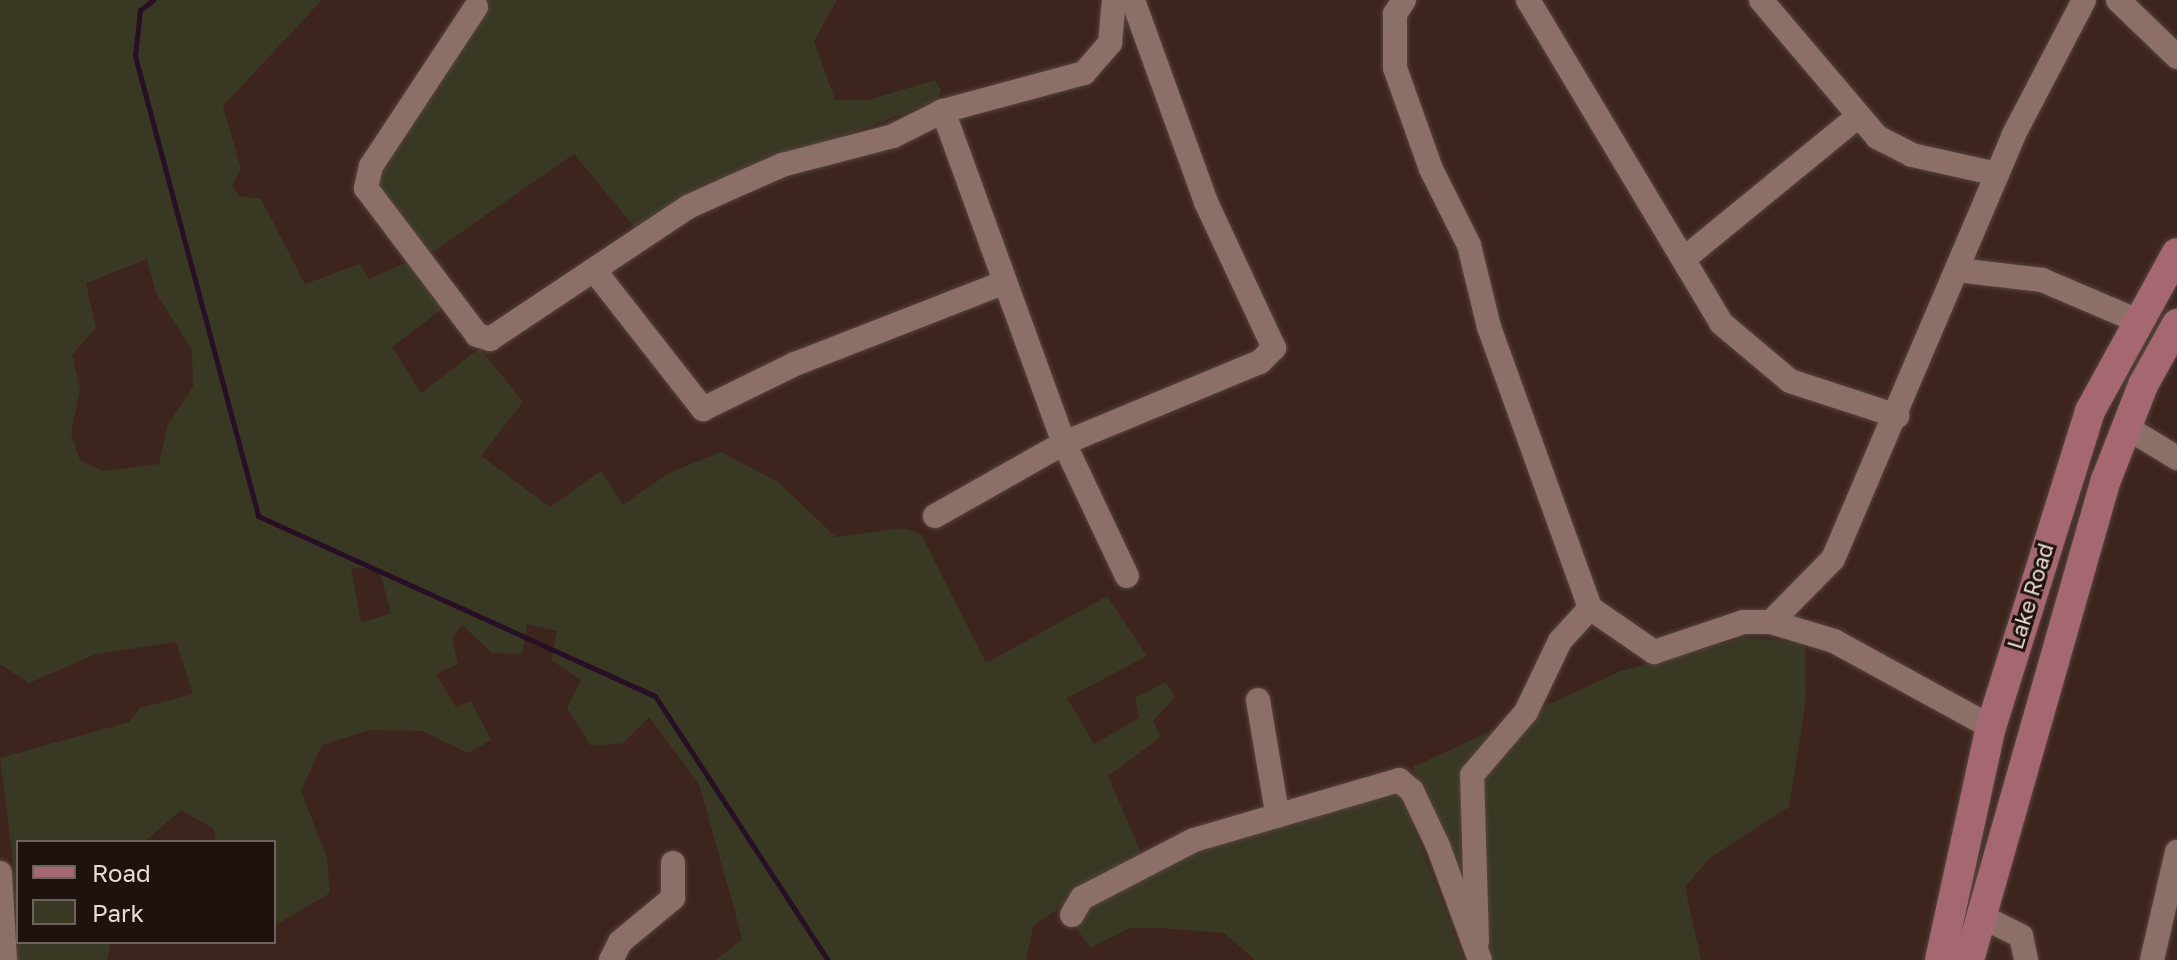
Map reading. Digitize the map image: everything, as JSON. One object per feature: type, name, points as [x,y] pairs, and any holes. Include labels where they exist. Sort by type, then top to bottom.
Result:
[{"type":"main road","name":"Lake Road","points":[[1940,960],[1991,727],[2090,411],[2136,320],[2177,253]]},
{"type":"main road","name":"Lake Road","points":[[1969,960],[1988,920],[2023,754],[2126,427],[2177,324]]},
{"type":"street","points":[[476,7],[371,166],[366,188],[372,204],[477,335],[490,339],[594,270],[732,187],[782,165],[893,136],[943,111],[1084,73],[1110,43],[1114,0]]},
{"type":"street","points":[[935,516],[1064,443],[1260,362],[1274,348],[1206,202],[1133,0]]},
{"type":"street","points":[[1404,0],[1395,14],[1395,68],[1431,169],[1469,245],[1489,327],[1590,608],[1654,652],[1743,622],[1771,622],[1834,641],[1991,727]]},
{"type":"street","points":[[1528,0],[1685,258],[1721,323],[1767,367],[1823,394],[1897,416]]},
{"type":"street","points":[[1761,0],[1856,118],[1912,155],[1997,174]]},
{"type":"street","points":[[1771,622],[1833,559],[1897,416],[1997,174],[2084,0]]},
{"type":"street","points":[[2118,0],[2177,57]]},
{"type":"street","points":[[943,111],[1003,283],[1064,443],[1127,576]]},
{"type":"street","points":[[1685,258],[1856,118]]},
{"type":"street","points":[[594,270],[703,409],[795,364],[1003,283]]},
{"type":"street","points":[[1957,270],[2056,284],[2136,320]]},
{"type":"street","points":[[2126,427],[2177,458]]},
{"type":"street","points":[[1478,954],[1481,902],[1472,775],[1526,712],[1560,641],[1590,608]]},
{"type":"street","points":[[1258,700],[1277,812]]},
{"type":"street","points":[[1072,915],[1082,898],[1126,873],[1277,812],[1405,782],[1478,954]]},
{"type":"street","points":[[2152,960],[2177,852]]},
{"type":"street","points":[[611,960],[620,942],[673,898],[673,863]]},
{"type":"street","points":[[0,873],[5,960]]},
{"type":"street","points":[[1983,960],[1988,920],[2021,936],[2026,960]]},
{"type":"green space","points":[[0,0],[322,0],[223,106],[241,169],[232,185],[239,196],[261,199],[305,284],[360,264],[369,279],[411,260],[442,309],[392,347],[421,393],[480,348],[523,402],[481,456],[550,507],[601,471],[623,505],[669,473],[721,452],[778,482],[836,537],[903,528],[921,534],[986,663],[1107,596],[1147,656],[1067,698],[1094,744],[1139,718],[1135,698],[1166,682],[1175,697],[1153,721],[1161,737],[1108,776],[1141,853],[1033,926],[1026,960],[716,960],[742,939],[737,919],[699,784],[649,717],[623,743],[591,746],[567,708],[581,680],[551,660],[557,631],[527,624],[522,654],[492,653],[462,625],[452,638],[458,664],[436,674],[456,707],[471,701],[491,740],[468,753],[422,731],[370,730],[322,745],[301,791],[327,858],[330,893],[276,925],[276,840],[216,840],[214,829],[181,810],[146,840],[16,840],[16,944],[111,944],[107,960],[10,960],[14,870],[0,758],[129,722],[140,708],[193,694],[176,642],[96,654],[29,683],[0,664]],"holes":[[[147,259],[156,293],[192,350],[193,387],[168,424],[159,464],[103,471],[80,460],[71,434],[80,389],[72,355],[96,328],[86,283]],[[351,568],[379,569],[391,613],[361,623]]]},
{"type":"green space","points":[[481,0],[837,0],[814,41],[835,100],[869,100],[935,80],[941,91],[935,102],[743,173],[636,229],[574,154],[424,258],[374,193],[374,171]]},
{"type":"green space","points":[[1746,637],[1805,644],[1806,700],[1789,807],[1711,857],[1685,887],[1701,960],[1486,960],[1413,767],[1621,671]]},
{"type":"green space","points":[[1401,794],[1464,960],[1255,960],[1224,933],[1159,928],[1129,928],[1091,948],[1072,923],[1139,874],[1202,846]]},
{"type":"waterway","points":[[153,0],[140,10],[135,56],[258,516],[655,696],[828,960]]}]
